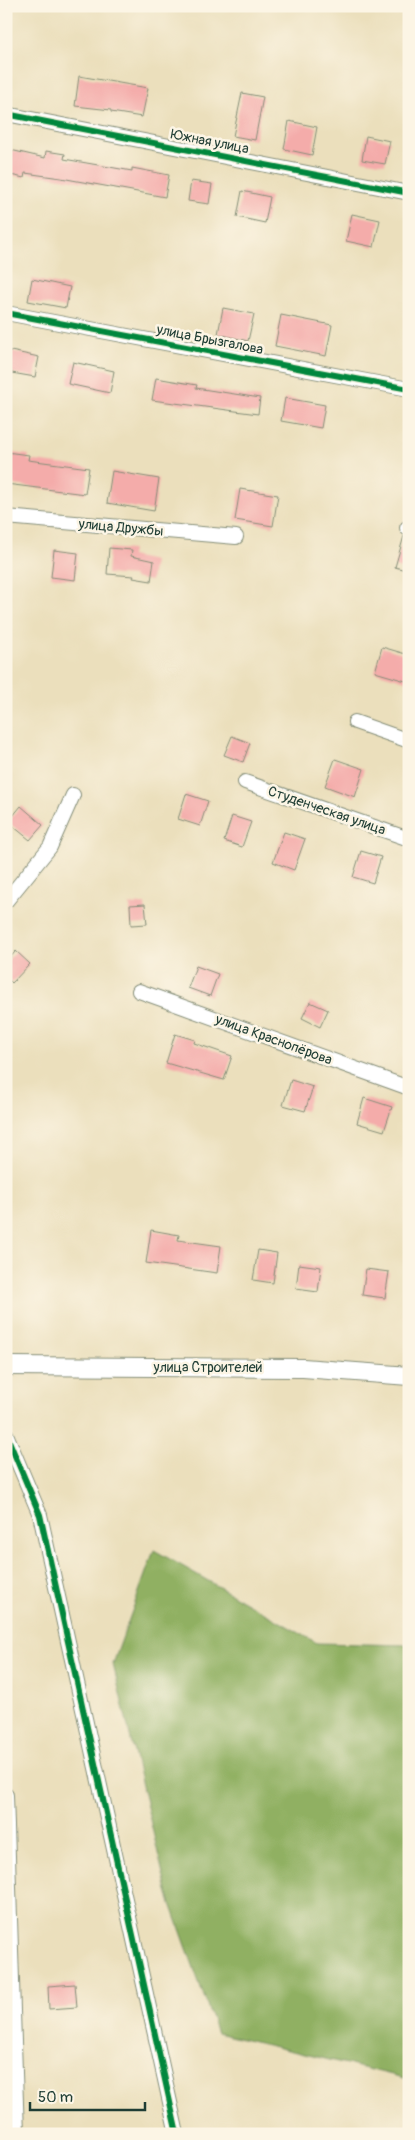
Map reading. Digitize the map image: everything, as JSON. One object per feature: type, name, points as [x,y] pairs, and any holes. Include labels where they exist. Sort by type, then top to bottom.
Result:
[{"type":"street","name":"Южная улица","points":[[6,114],[409,193]]},
{"type":"street","name":"улица Брызгалова","points":[[6,313],[409,389]]},
{"type":"street","name":"улица Дружбы","points":[[6,517],[236,537]]},
{"type":"street","points":[[355,722],[409,741]]},
{"type":"street","name":"Студенческая улица","points":[[245,782],[409,839]]},
{"type":"street","points":[[6,902],[50,847],[73,795]]},
{"type":"street","name":"улица Краснопёрова","points":[[139,991],[409,1088]]},
{"type":"street","name":"улица Строителей","points":[[6,1366],[303,1368],[409,1376]]},
{"type":"street","points":[[6,1434],[40,1515],[177,2134]]},
{"type":"street","points":[[6,1795],[17,2134]]},
{"type":"green space","points":[[154,1550],[317,1643],[409,1645],[409,2079],[217,2033],[168,1895],[113,1664]]},
{"type":"building","points":[[79,76],[148,88],[142,117],[111,112],[111,110],[75,106]]},
{"type":"building","points":[[242,93],[263,97],[255,140],[233,136]]},
{"type":"building","points":[[289,121],[317,127],[312,155],[284,149]]},
{"type":"building","points":[[366,136],[390,141],[385,164],[362,160]]},
{"type":"building","points":[[6,149],[45,158],[46,151],[65,154],[64,159],[132,171],[132,168],[169,175],[165,197],[61,178],[25,173],[24,178],[6,174]]},
{"type":"building","points":[[191,181],[212,184],[209,204],[188,201]]},
{"type":"building","points":[[242,191],[270,197],[265,223],[237,217]]},
{"type":"building","points":[[352,214],[380,220],[374,247],[346,241]]},
{"type":"building","points":[[32,279],[70,287],[66,308],[28,301]]},
{"type":"building","points":[[223,308],[254,314],[248,341],[218,334]]},
{"type":"building","points":[[281,315],[332,325],[326,356],[275,346]]},
{"type":"building","points":[[6,350],[39,357],[35,377],[6,372]]},
{"type":"building","points":[[73,362],[114,371],[110,393],[68,384]]},
{"type":"building","points":[[156,378],[197,385],[196,388],[260,398],[258,414],[152,400]]},
{"type":"building","points":[[285,398],[325,405],[321,428],[281,421]]},
{"type":"building","points":[[6,452],[29,455],[28,460],[89,468],[85,494],[6,484]]},
{"type":"building","points":[[112,471],[159,479],[154,511],[107,503]]},
{"type":"building","points":[[240,489],[278,495],[273,526],[235,520]]},
{"type":"building","points":[[404,536],[409,537],[409,571],[395,567]]},
{"type":"building","points":[[109,548],[132,550],[131,556],[154,561],[151,581],[133,578],[134,576],[107,574]]},
{"type":"building","points":[[54,550],[78,553],[75,580],[51,577]]},
{"type":"building","points":[[382,647],[409,655],[409,682],[375,672]]},
{"type":"building","points":[[232,736],[250,743],[243,762],[224,755]]},
{"type":"building","points":[[335,759],[364,769],[355,797],[325,786]]},
{"type":"building","points":[[186,794],[208,801],[200,826],[178,819]]},
{"type":"building","points":[[21,806],[43,825],[30,840],[8,822]]},
{"type":"building","points":[[232,816],[251,822],[242,847],[224,841]]},
{"type":"building","points":[[284,832],[305,839],[294,870],[273,862]]},
{"type":"building","points":[[361,851],[381,857],[373,883],[353,877]]},
{"type":"building","points":[[145,904],[147,924],[131,925],[130,905]]},
{"type":"building","points":[[16,951],[30,964],[12,983],[6,977],[6,962]]},
{"type":"building","points":[[196,966],[218,974],[210,996],[188,988]]},
{"type":"building","points":[[310,1002],[328,1010],[320,1027],[302,1018]]},
{"type":"building","points":[[175,1034],[195,1040],[194,1043],[232,1056],[224,1080],[166,1063]]},
{"type":"building","points":[[291,1080],[313,1087],[305,1111],[283,1105]]},
{"type":"building","points":[[364,1098],[392,1107],[384,1131],[357,1123]]},
{"type":"building","points":[[151,1230],[179,1235],[178,1240],[221,1246],[217,1273],[146,1263]]},
{"type":"building","points":[[258,1250],[277,1253],[273,1283],[253,1280]]},
{"type":"building","points":[[299,1264],[321,1267],[318,1292],[296,1289]]},
{"type":"building","points":[[366,1269],[389,1272],[385,1298],[362,1295]]},
{"type":"building","points":[[75,1984],[77,2007],[49,2009],[48,1986]]},
{"type":"cycle path","points":[[6,114],[409,193]]},
{"type":"cycle path","points":[[6,313],[409,389]]},
{"type":"cycle path","points":[[6,1434],[40,1515],[177,2134]]}]
